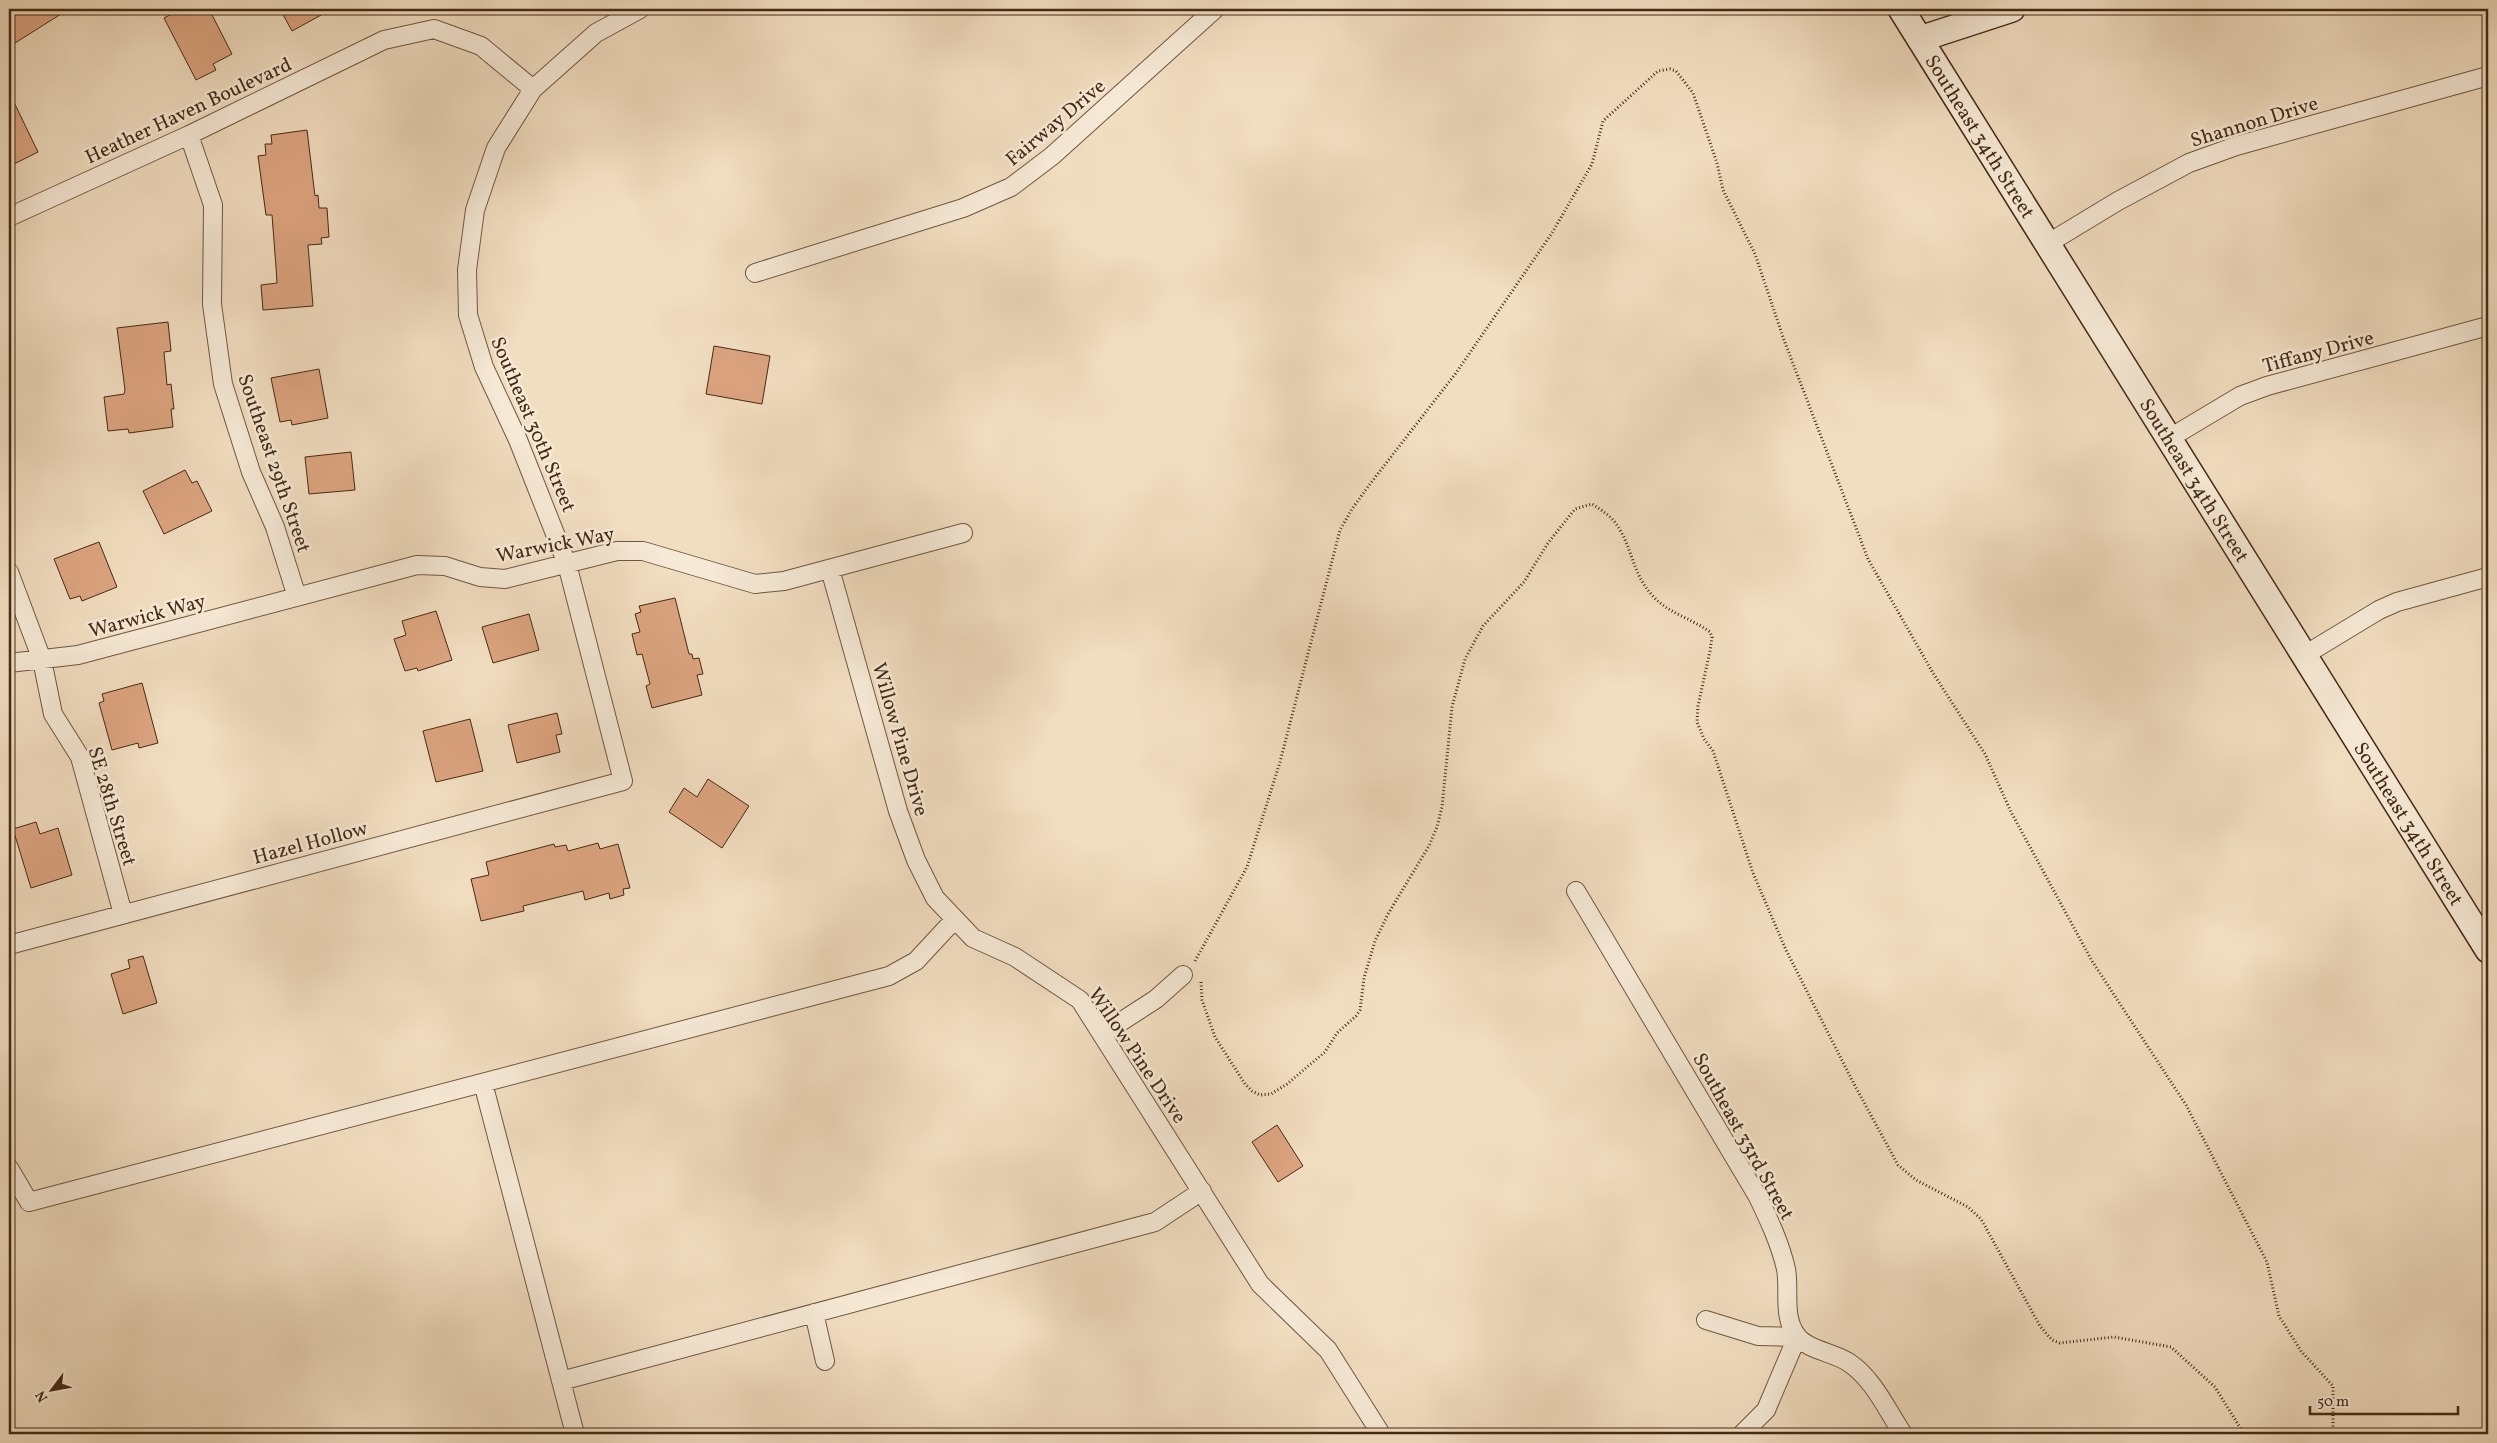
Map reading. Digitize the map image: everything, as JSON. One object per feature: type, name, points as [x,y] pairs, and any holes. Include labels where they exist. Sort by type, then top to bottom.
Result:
[{"type":"street","name":"Southeast 30th Street","points":[[623,781],[567,564],[518,440],[484,368],[468,315],[467,270],[475,210],[496,148],[533,89],[596,33],[640,9]]},
{"type":"street","name":"Fairway Drive","points":[[755,273],[963,208],[1010,187],[1052,156],[1215,9]]},
{"type":"street","name":"Southeast 34th Street","points":[[1901,9],[2488,950]]},
{"type":"street","points":[[1920,39],[2012,9]]},
{"type":"street","name":"Heather Haven Boulevard","points":[[9,216],[189,135],[384,40],[434,29],[481,46],[533,89]]},
{"type":"street","name":"Shannon Drive","points":[[2047,244],[2118,200],[2189,163],[2236,146],[2488,76]]},
{"type":"street","name":"Southeast 29th Street","points":[[189,135],[213,205],[212,304],[223,384],[251,472],[275,527],[297,597]]},
{"type":"street","name":"Tiffany Drive","points":[[2168,439],[2240,396],[2267,386],[2488,326]]},
{"type":"street","name":"Warwick Way","points":[[9,663],[78,655],[417,565],[445,566],[480,577],[505,579],[617,551],[643,551],[755,584],[784,581],[963,533]]},
{"type":"street","name":"Willow Pine Drive","points":[[830,569],[898,811],[916,860],[935,898],[973,938],[1015,957],[1080,1000],[1260,1284],[1328,1350],[1381,1434]]},
{"type":"street","name":"SE 28th Street","points":[[9,572],[42,660],[53,714],[80,757],[123,914]]},
{"type":"street","points":[[2304,656],[2379,610],[2397,602],[2488,577]]},
{"type":"street","name":"Hazel Hollow","points":[[9,945],[623,781]]},
{"type":"street","name":"Southeast 33rd Street","points":[[1576,891],[1758,1197],[1780,1247],[1786,1271],[1788,1314],[1797,1337]]},
{"type":"street","points":[[9,1168],[29,1202],[483,1083],[889,976],[916,961],[955,919]]},
{"type":"street","points":[[1102,1034],[1191,975]]},
{"type":"street","points":[[483,1083],[575,1434]]},
{"type":"street","points":[[561,1381],[1155,1222],[1202,1191]]},
{"type":"street","points":[[814,1314],[825,1361]]},
{"type":"street","points":[[1706,1320],[1758,1336],[1797,1337],[1807,1344],[1849,1362],[1866,1378],[1903,1434]]},
{"type":"street","points":[[1742,1434],[1766,1410],[1797,1337]]},
{"type":"path","points":[[2244,1434],[2216,1387],[2171,1347],[2114,1337],[2089,1339],[2069,1344],[2052,1340],[2040,1326],[1981,1219],[1968,1207],[1916,1180],[1898,1165],[1854,1084],[1786,950],[1753,873],[1713,751],[1700,731],[1698,706],[1712,637],[1706,629],[1675,614],[1659,603],[1643,584],[1630,558],[1621,530],[1611,518],[1592,504],[1575,509],[1548,543],[1524,582],[1483,626],[1465,659],[1452,707],[1442,807],[1437,827],[1429,846],[1388,914],[1375,941],[1364,978],[1360,1010],[1356,1016],[1337,1033],[1325,1052],[1287,1084],[1271,1094],[1260,1094],[1252,1091],[1245,1084],[1215,1037],[1191,975],[1198,958],[1247,866],[1280,762],[1340,530],[1361,497],[1456,373],[1552,233],[1592,164],[1603,121],[1658,71],[1670,69],[1676,71],[1687,84],[1698,106],[1722,190],[1755,254],[1784,340],[1868,560],[1934,673],[1985,754],[2011,812],[2092,961],[2186,1105],[2267,1262],[2279,1316],[2301,1352],[2333,1386],[2333,1434]]},
{"type":"path","points":[[1198,958],[1199,966]]},
{"type":"building","points":[[9,9],[69,9],[15,43],[9,34]]},
{"type":"building","points":[[181,9],[209,9],[232,54],[213,64],[216,70],[196,80],[164,18]]},
{"type":"building","points":[[280,9],[332,9],[292,31]]},
{"type":"building","points":[[9,92],[38,152],[14,164],[9,153]]},
{"type":"building","points":[[307,130],[315,196],[318,195],[319,208],[327,208],[329,237],[321,238],[322,244],[308,245],[313,306],[263,310],[261,285],[277,283],[272,215],[266,215],[258,156],[266,155],[265,144],[272,144],[271,135]]},
{"type":"building","points":[[168,322],[171,351],[164,352],[167,385],[171,384],[174,409],[171,409],[173,427],[129,433],[128,429],[108,431],[104,397],[124,394],[125,390],[117,328]]},
{"type":"building","points":[[714,346],[770,356],[762,404],[706,394]]},
{"type":"building","points":[[319,369],[328,418],[292,425],[291,420],[280,422],[271,378]]},
{"type":"building","points":[[351,452],[355,490],[309,494],[305,457]]},
{"type":"building","points":[[185,470],[192,483],[197,481],[212,511],[164,534],[143,491]]},
{"type":"building","points":[[99,542],[117,587],[82,601],[80,596],[70,599],[54,559]]},
{"type":"building","points":[[675,598],[689,654],[692,654],[693,659],[699,658],[703,674],[697,675],[702,695],[652,708],[646,686],[650,684],[642,654],[637,655],[632,634],[640,632],[635,614],[641,612],[639,606]]},
{"type":"building","points":[[436,611],[452,660],[418,671],[417,668],[405,671],[394,639],[406,635],[402,621]]},
{"type":"building","points":[[529,614],[539,650],[493,663],[482,627]]},
{"type":"building","points":[[142,683],[158,743],[139,748],[138,743],[112,750],[99,703],[104,701],[102,694]]},
{"type":"building","points":[[557,713],[562,734],[556,735],[560,752],[517,763],[508,725]]},
{"type":"building","points":[[470,719],[483,771],[436,782],[423,731]]},
{"type":"building","points":[[708,779],[749,806],[722,848],[669,812],[684,788],[697,797]]},
{"type":"building","points":[[36,822],[40,834],[58,828],[72,875],[31,888],[13,829]]},
{"type":"building","points":[[598,843],[600,849],[618,844],[630,888],[623,889],[624,895],[610,899],[609,893],[585,900],[583,891],[523,906],[524,911],[481,921],[471,879],[489,875],[486,862],[554,844],[555,847],[566,845],[568,851]]},
{"type":"building","points":[[143,956],[157,1003],[123,1014],[111,974],[130,968],[128,960]]},
{"type":"building","points":[[1277,1125],[1303,1166],[1278,1182],[1252,1142]]}]
